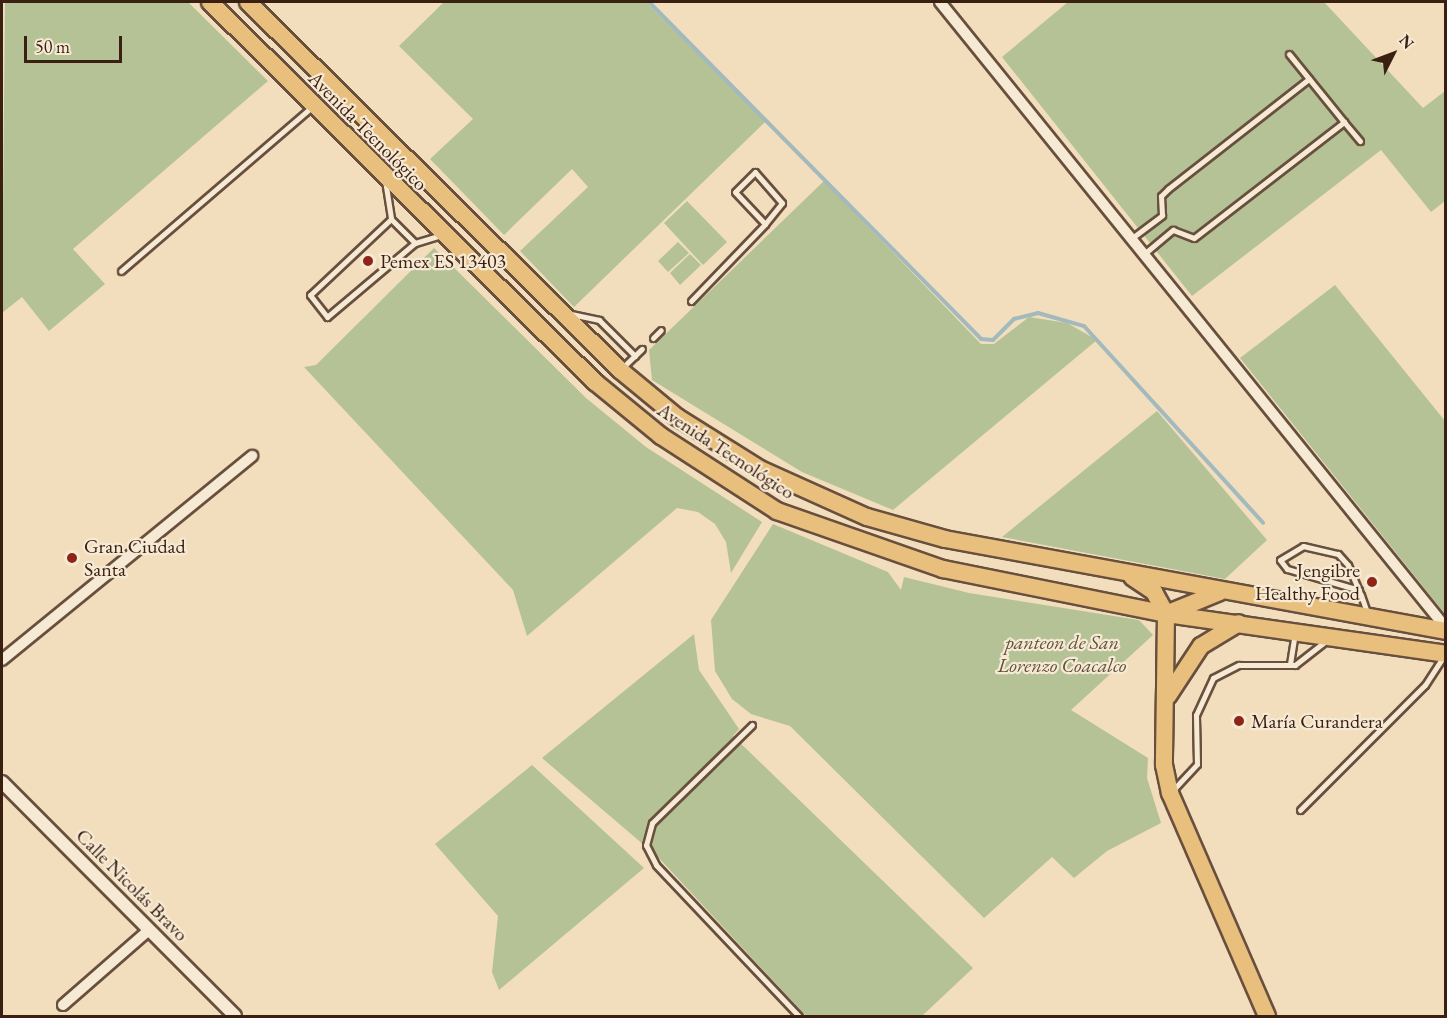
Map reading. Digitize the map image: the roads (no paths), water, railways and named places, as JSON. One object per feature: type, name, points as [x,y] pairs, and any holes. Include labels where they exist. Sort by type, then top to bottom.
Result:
[{"type":"main road","name":"Avenida Tecnológico","points":[[210,2],[384,178],[627,410],[777,511],[901,558],[1166,614],[1445,653]]},
{"type":"main road","name":"Avenida Tecnológico","points":[[248,2],[620,370],[711,440],[828,502],[945,539],[1369,617],[1446,629]]},
{"type":"main road","points":[[1122,571],[1151,589],[1166,614],[1164,765],[1170,793],[1267,1017]]},
{"type":"main road","points":[[1166,614],[1201,596],[1233,591]]},
{"type":"main road","points":[[1166,699],[1201,646],[1239,623]]},
{"type":"street","points":[[940,2],[1446,629]]},
{"type":"street","points":[[2,660],[252,456]]},
{"type":"street","name":"Calle Nicolás Bravo","points":[[2,782],[235,1017]]},
{"type":"street","points":[[63,1005],[149,930]]},
{"type":"lane","points":[[1288,54],[1360,141]]},
{"type":"lane","points":[[1132,238],[1162,215],[1161,196],[1168,189],[1309,79]]},
{"type":"lane","points":[[122,271],[313,106]]},
{"type":"lane","points":[[1144,254],[1173,230],[1194,238],[1344,122]]},
{"type":"lane","points":[[691,300],[765,224],[783,201],[755,172],[735,192],[765,224]]},
{"type":"lane","points":[[384,178],[391,219],[415,243]]},
{"type":"lane","points":[[391,219],[310,295],[327,317],[415,243],[444,234]]},
{"type":"lane","points":[[561,313],[599,320],[635,356]]},
{"type":"lane","points":[[653,338],[661,330]]},
{"type":"lane","points":[[620,370],[642,349]]},
{"type":"lane","points":[[1359,590],[1287,568],[1280,560],[1303,546],[1333,551],[1348,565],[1359,590],[1369,617]]},
{"type":"lane","points":[[1290,664],[1295,632]]},
{"type":"lane","points":[[1170,793],[1197,764],[1196,715],[1213,678],[1239,665],[1290,664],[1332,637]]},
{"type":"lane","points":[[1300,810],[1425,685],[1445,653]]},
{"type":"lane","points":[[752,725],[652,823],[646,845],[656,865],[799,1017]]},
{"type":"waterway","points":[[649,2],[981,339],[993,340],[1014,319],[1038,313],[1084,326],[1263,523]]},
{"type":"place","name":"Pemex ES 13403","points":[[368,261]]},
{"type":"place","name":"Gran Ciudad Santa","points":[[72,558]]},
{"type":"place","name":"Jengibre Healthy Food","points":[[1372,582]]},
{"type":"place","name":"María Curandera","points":[[1239,721]]},
{"type":"park label","name":"panteon de San Lorenzo Coacalco","points":[[1062,654]]}]
